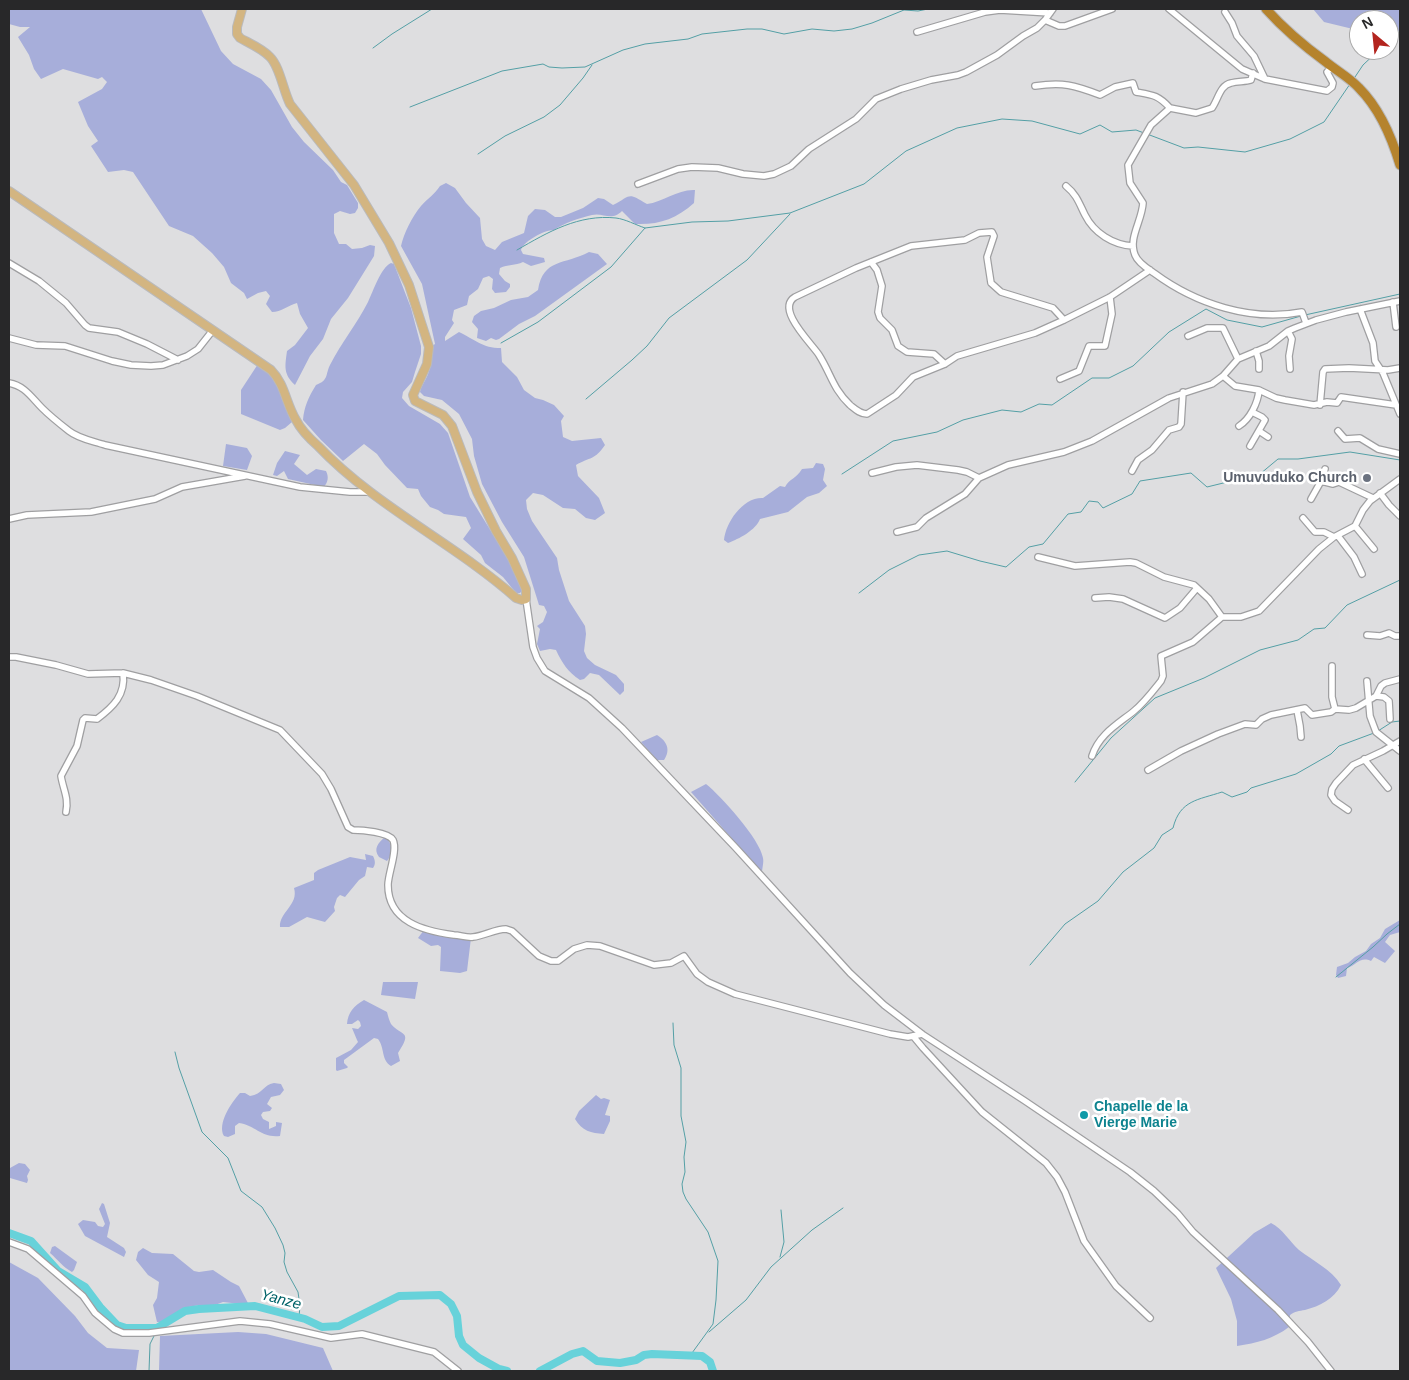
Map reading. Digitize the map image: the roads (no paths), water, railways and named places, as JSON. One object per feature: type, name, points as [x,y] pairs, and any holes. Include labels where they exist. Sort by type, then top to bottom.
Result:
[{"type":"highway","points":[[1266,9],[1283,28],[1358,86],[1368,98],[1389,134],[1400,165]]},
{"type":"main road","points":[[9,192],[271,370],[281,382],[295,420],[319,448],[369,492],[485,572],[516,598],[526,599],[526,589],[477,492],[452,426],[443,415],[415,401],[413,398],[427,364],[429,347],[409,285],[397,258],[354,185],[301,121],[290,104],[270,56],[240,38],[237,34],[242,9]]},
{"type":"street","points":[[1045,20],[1059,26],[1065,26],[1112,9]]},
{"type":"street","points":[[1169,9],[1242,69],[1265,79],[1327,91],[1332,88],[1333,83],[1327,72],[1332,67]]},
{"type":"street","points":[[916,32],[985,12],[1000,10],[1051,11]]},
{"type":"street","points":[[638,184],[678,169],[692,167],[718,168],[743,174],[764,176],[774,174],[791,166],[809,149],[856,119],[876,99],[901,89],[966,72],[997,55],[1037,28],[1051,11]]},
{"type":"street","points":[[1225,12],[1237,36],[1254,56],[1265,79]]},
{"type":"street","points":[[1035,86],[1057,83],[1068,84],[1100,94],[1114,87],[1134,83],[1136,92],[1160,97],[1170,108],[1187,112],[1204,112],[1212,108],[1222,88],[1229,83],[1252,80],[1253,73]]},
{"type":"street","points":[[1170,108],[1151,126],[1128,165],[1130,183],[1142,203],[1133,246],[1136,259],[1171,286],[1189,295],[1252,314],[1270,316],[1302,312],[1306,324]]},
{"type":"street","points":[[1066,186],[1074,192],[1090,222],[1104,236],[1115,243],[1133,246]]},
{"type":"street","points":[[1064,320],[1053,308],[1001,292],[990,283],[987,257],[994,236],[992,232],[979,233],[965,240],[911,246],[871,262],[795,297],[789,302],[796,327],[813,345],[837,391],[857,410],[867,414],[896,395],[913,377],[945,364],[957,356],[1035,332],[1064,320],[1110,297],[1150,270]]},
{"type":"street","points":[[871,262],[877,270],[882,286],[878,312],[880,318],[892,330],[898,346],[907,352],[934,354],[945,364]]},
{"type":"street","points":[[9,263],[39,282],[66,303],[89,328],[118,332],[178,360]]},
{"type":"street","points":[[1060,379],[1078,372],[1089,346],[1105,346],[1112,314],[1110,297]]},
{"type":"street","points":[[897,532],[917,527],[926,518],[965,494],[978,478],[1008,465],[1077,447],[1114,429],[1158,403],[1183,392],[1212,384],[1223,376],[1238,359],[1272,345],[1288,331],[1360,309],[1400,301]]},
{"type":"street","points":[[1393,302],[1396,327]]},
{"type":"street","points":[[1360,309],[1374,343],[1375,362],[1386,379],[1400,414]]},
{"type":"street","points":[[1188,336],[1207,328],[1223,328],[1238,359]]},
{"type":"street","points":[[9,338],[36,345],[65,346],[131,365],[163,365],[178,360],[198,349],[213,330]]},
{"type":"street","points":[[1288,331],[1292,339],[1289,356],[1290,369]]},
{"type":"street","points":[[1256,351],[1259,369]]},
{"type":"street","points":[[1320,405],[1324,370],[1380,368],[1388,370],[1400,368]]},
{"type":"street","points":[[1223,376],[1235,386],[1259,390],[1276,398],[1306,404],[1337,403],[1341,397],[1396,405]]},
{"type":"street","points":[[9,383],[23,388],[62,425],[82,438],[129,451],[300,486],[369,492]]},
{"type":"street","points":[[1239,426],[1252,412],[1259,390]]},
{"type":"street","points":[[1132,471],[1138,460],[1152,450],[1169,430],[1178,428],[1181,424],[1183,392]]},
{"type":"street","points":[[1250,446],[1264,423],[1264,419],[1252,412]]},
{"type":"street","points":[[1259,431],[1268,437]]},
{"type":"street","points":[[1338,431],[1345,439],[1360,438],[1378,449],[1400,454]]},
{"type":"street","points":[[872,473],[896,467],[917,465],[958,470],[978,478]]},
{"type":"street","points":[[1311,499],[1325,469]]},
{"type":"street","points":[[9,519],[27,515],[91,512],[155,499],[182,487],[247,476]]},
{"type":"street","points":[[1092,756],[1097,745],[1108,731],[1134,710],[1161,681],[1163,676],[1161,656],[1193,642],[1222,617],[1241,617],[1259,611],[1314,554],[1336,536],[1355,526],[1363,510],[1373,498],[1400,480]]},
{"type":"street","points":[[1321,481],[1333,484],[1339,482],[1373,498]]},
{"type":"street","points":[[1380,493],[1400,516]]},
{"type":"street","points":[[1303,518],[1315,532],[1324,532],[1336,536],[1354,557],[1362,574]]},
{"type":"street","points":[[1355,526],[1374,550]]},
{"type":"street","points":[[1038,557],[1075,566],[1133,562],[1164,577],[1190,583],[1209,599],[1222,617]]},
{"type":"street","points":[[1095,598],[1123,598],[1164,618],[1180,608],[1197,588]]},
{"type":"street","points":[[526,599],[533,647],[545,671],[589,698],[622,728],[850,973],[884,1004],[922,1034],[1130,1172],[1154,1191],[1178,1214],[1193,1232],[1278,1310],[1308,1342],[1330,1371]]},
{"type":"street","points":[[1367,635],[1380,636],[1389,633],[1400,636]]},
{"type":"street","points":[[9,658],[16,656],[88,674],[123,673],[151,680],[197,696],[272,727],[284,734],[322,774],[348,827],[353,830],[386,835],[392,840],[394,848],[388,894],[394,909],[408,922],[432,932],[473,937],[506,929],[512,931],[539,956],[551,961],[558,961],[574,949],[587,945],[600,946],[654,965],[667,964],[684,956],[697,974],[708,982],[735,994],[890,1034],[908,1037],[922,1034]]},
{"type":"street","points":[[1332,666],[1332,697],[1335,709]]},
{"type":"street","points":[[66,812],[68,804],[67,794],[61,776],[77,746],[83,720],[85,718],[96,719],[113,706],[122,691],[123,673]]},
{"type":"street","points":[[1148,770],[1192,745],[1245,724],[1256,725],[1262,719],[1271,715],[1305,708],[1312,715],[1331,712],[1335,709],[1356,708],[1376,696],[1386,683],[1400,679]]},
{"type":"street","points":[[1367,681],[1370,716],[1376,732],[1400,751]]},
{"type":"street","points":[[1376,696],[1384,697],[1389,701],[1390,719]]},
{"type":"street","points":[[1297,710],[1301,737]]},
{"type":"street","points":[[1348,810],[1335,801],[1330,793],[1343,775],[1353,765],[1383,752],[1400,741]]},
{"type":"street","points":[[1364,759],[1388,788]]},
{"type":"street","points":[[914,1036],[982,1112],[1041,1158],[1052,1170],[1064,1192],[1084,1241],[1116,1286],[1150,1318]]},
{"type":"street","points":[[9,1242],[28,1249],[83,1296],[95,1313],[118,1331],[133,1334],[149,1333],[240,1321],[270,1324],[331,1338],[362,1334],[434,1352],[458,1371]]},
{"type":"waterway","points":[[373,48],[432,9]]},
{"type":"waterway","points":[[410,107],[502,71],[543,64],[549,67],[562,68],[585,67],[623,50],[645,44],[688,39],[702,34],[747,29],[762,29],[784,34],[812,29],[834,31],[852,29],[904,10],[918,11],[928,9]]},
{"type":"waterway","points":[[1355,77],[1368,60]]},
{"type":"waterway","points":[[478,154],[505,136],[544,117],[560,105],[592,65]]},
{"type":"waterway","points":[[1147,134],[1184,148],[1198,147],[1245,152],[1290,139],[1324,122],[1350,84]]},
{"type":"waterway","points":[[501,343],[538,322],[611,267],[645,228],[692,222],[728,221],[790,213],[864,184],[906,151],[957,128],[1002,119],[1032,121],[1080,134],[1100,125],[1112,132],[1136,130],[1144,133]]},
{"type":"waterway","points":[[586,399],[647,346],[669,318],[747,260],[790,214]]},
{"type":"waterway","points":[[517,250],[552,231],[589,219],[602,217],[616,218],[645,228]]},
{"type":"waterway","points":[[1305,315],[1400,294]]},
{"type":"waterway","points":[[842,474],[893,441],[937,432],[963,420],[1002,410],[1021,412],[1039,404],[1052,405],[1092,378],[1109,378],[1133,366],[1169,332],[1206,309],[1227,320],[1262,327],[1301,316]]},
{"type":"waterway","points":[[859,593],[889,570],[919,555],[947,551],[1006,567],[1029,547],[1043,544],[1068,514],[1081,512],[1089,501],[1098,502],[1103,508],[1132,494],[1140,481],[1191,473],[1207,487],[1260,474],[1278,459],[1298,459],[1350,452],[1400,460]]},
{"type":"waterway","points":[[1075,782],[1111,738],[1155,698],[1204,678],[1260,650],[1298,640],[1314,629],[1325,628],[1347,605],[1400,580]]},
{"type":"waterway","points":[[1378,731],[1392,722],[1400,721]]},
{"type":"waterway","points":[[1030,965],[1065,924],[1098,901],[1123,872],[1154,848],[1162,835],[1173,828],[1176,819],[1185,806],[1191,802],[1222,792],[1232,797],[1247,792],[1251,788],[1296,774],[1331,754],[1339,746],[1374,733]]},
{"type":"waterway","points":[[1336,977],[1400,924]]},
{"type":"waterway","points":[[673,1023],[674,1045],[681,1068],[681,1116],[686,1142],[683,1192],[708,1232],[718,1261],[713,1324],[692,1353],[693,1356]]},
{"type":"waterway","points":[[175,1052],[202,1132],[228,1158],[241,1191],[262,1207],[283,1245],[285,1253],[284,1262],[287,1272],[298,1292],[299,1317]]},
{"type":"waterway","points":[[709,1332],[746,1300],[771,1267],[812,1230],[843,1208]]},
{"type":"waterway","points":[[780,1257],[784,1242],[781,1210]]},
{"type":"waterway","name":"Yanze","points":[[9,1233],[31,1241],[58,1271],[85,1287],[117,1325],[126,1328],[157,1328],[185,1311],[255,1306],[305,1319],[322,1327],[339,1326],[399,1296],[440,1295],[451,1304],[457,1316],[459,1336],[463,1345],[479,1358],[499,1369],[507,1371]]},
{"type":"waterway","points":[[149,1371],[150,1344],[154,1336]]},
{"type":"waterway","name":"Yanze","points":[[540,1371],[572,1354],[583,1351],[597,1361],[620,1363],[652,1354],[702,1356],[710,1362],[713,1371]]},
{"type":"place","name":"Umuvuduko Church","points":[[1367,478]]},
{"type":"place","name":"Chapelle de la Vierge Marie","points":[[1084,1115]]}]
